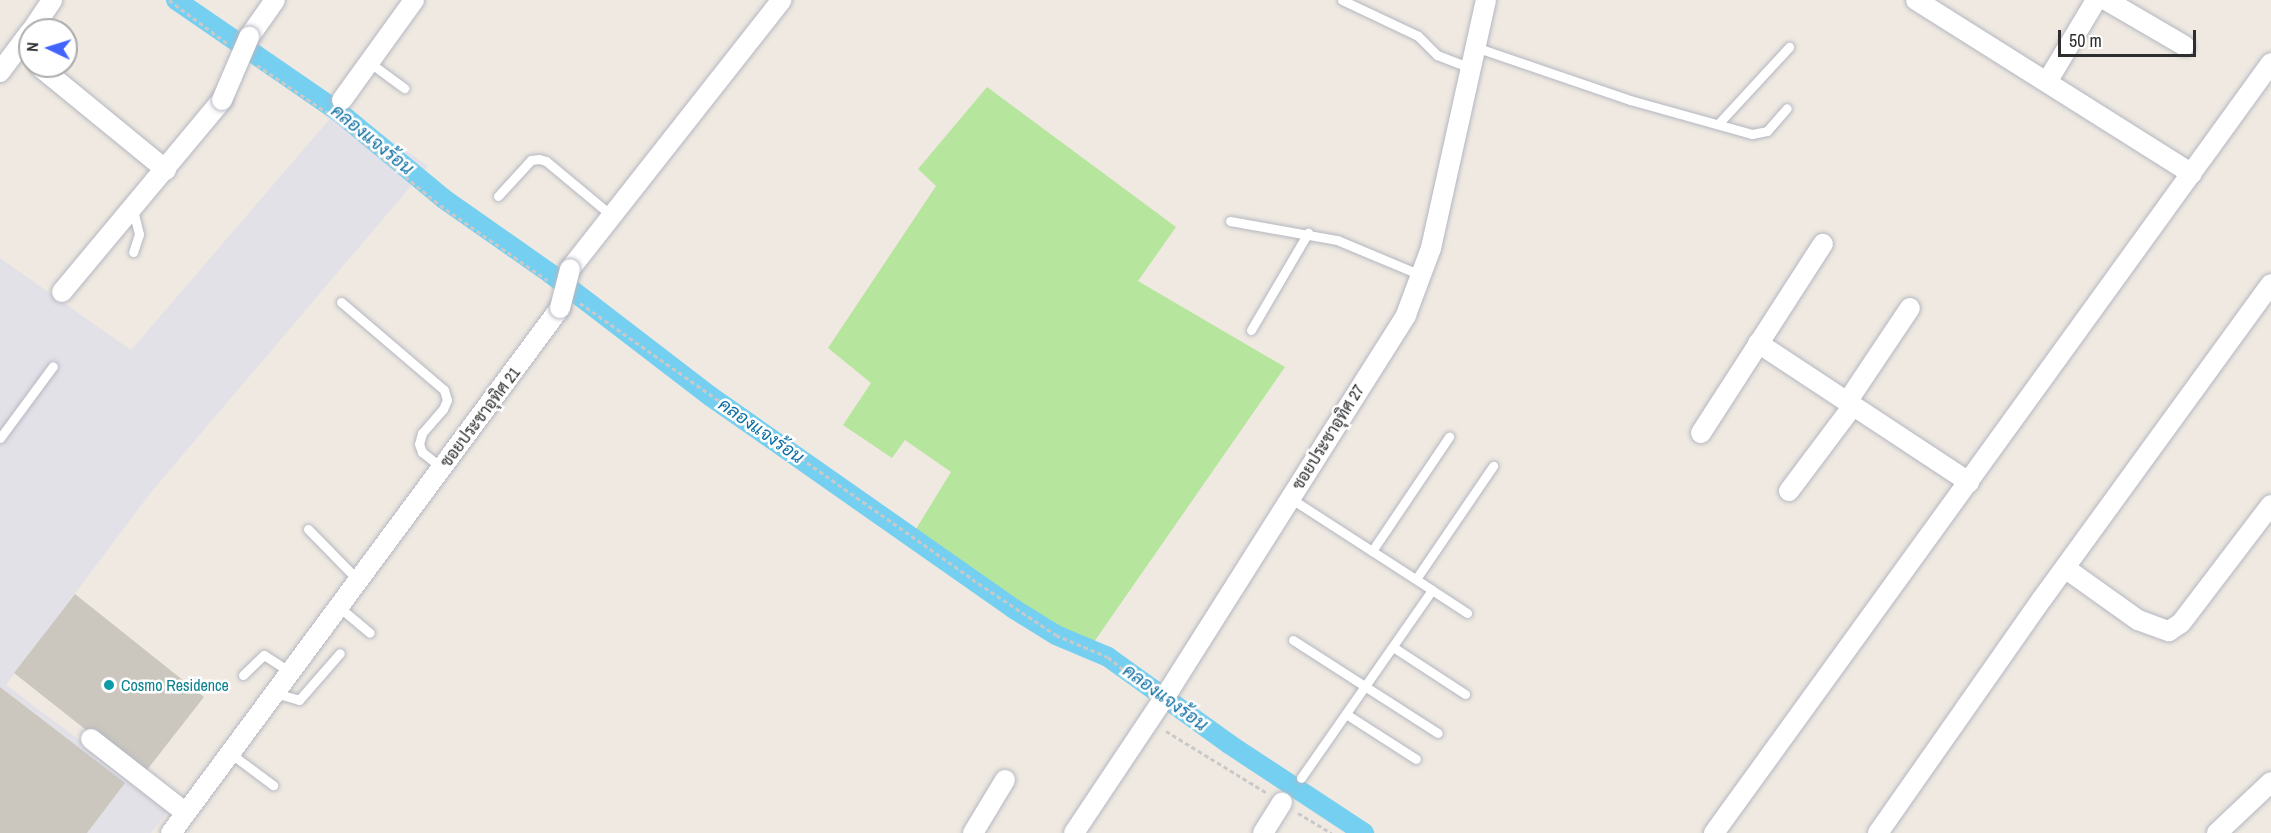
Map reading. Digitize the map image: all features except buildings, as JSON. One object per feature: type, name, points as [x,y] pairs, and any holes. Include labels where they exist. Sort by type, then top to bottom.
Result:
[{"type":"street","points":[[40,18],[52,0]]},
{"type":"street","points":[[63,292],[222,100],[241,42],[275,0]]},
{"type":"street","points":[[342,100],[414,0]]},
{"type":"street","name":"ซอยประชาอุทิศ 21","points":[[171,833],[567,303],[570,269],[782,0]]},
{"type":"street","name":"ซอยประชาอุทิศ 27","points":[[1074,833],[1166,695],[1406,315],[1423,276],[1486,0]]},
{"type":"street","points":[[1916,0],[2192,174]]},
{"type":"street","points":[[2047,82],[2096,0]]},
{"type":"street","points":[[2106,0],[2185,46]]},
{"type":"street","points":[[0,72],[18,58]]},
{"type":"street","points":[[1714,833],[2271,63]]},
{"type":"street","points":[[54,78],[166,170]]},
{"type":"street","points":[[1701,433],[1823,244]]},
{"type":"street","points":[[1878,833],[2065,568],[2271,284]]},
{"type":"street","points":[[1789,491],[1850,404],[1910,308]]},
{"type":"street","points":[[1758,343],[1969,482]]},
{"type":"street","points":[[2065,568],[2138,620],[2169,631],[2181,623],[2271,505]]},
{"type":"street","points":[[91,739],[186,813]]},
{"type":"street","points":[[973,833],[1005,780]]},
{"type":"street","points":[[2217,833],[2271,782]]},
{"type":"street","points":[[1263,833],[1282,802]]},
{"type":"lane","points":[[1342,0],[1418,36],[1437,55],[1469,67]]},
{"type":"lane","points":[[1474,46],[1630,100],[1752,134],[1767,131],[1787,108]]},
{"type":"lane","points":[[1718,124],[1789,47]]},
{"type":"lane","points":[[369,63],[404,88]]},
{"type":"lane","points":[[498,196],[531,160],[539,159],[546,161],[612,216]]},
{"type":"lane","points":[[132,210],[139,234],[133,252]]},
{"type":"lane","points":[[1230,220],[1308,233],[1379,255],[1423,276]]},
{"type":"lane","points":[[1251,330],[1308,233]]},
{"type":"lane","points":[[341,302],[444,390],[447,400],[419,444],[422,452],[442,468]]},
{"type":"lane","points":[[0,438],[53,366]]},
{"type":"lane","points":[[1371,550],[1449,437]]},
{"type":"lane","points":[[1416,579],[1493,466]]},
{"type":"lane","points":[[1290,498],[1467,613]]},
{"type":"lane","points":[[308,529],[358,580]]},
{"type":"lane","points":[[1301,778],[1432,590]]},
{"type":"lane","points":[[339,607],[370,633]]},
{"type":"lane","points":[[1293,640],[1438,733]]},
{"type":"lane","points":[[1393,647],[1465,694]]},
{"type":"lane","points":[[275,693],[299,700],[340,653]]},
{"type":"lane","points":[[243,675],[264,655],[290,672]]},
{"type":"lane","points":[[1346,714],[1416,759]]},
{"type":"lane","points":[[231,753],[273,785]]},
{"type":"path","points":[[169,0],[241,42]]},
{"type":"path","points":[[251,61],[335,118],[440,205],[554,285]]},
{"type":"path","points":[[567,303],[1056,635],[1108,657],[1166,695]]},
{"type":"path","points":[[1149,720],[1332,833]]},
{"type":"shaded area","points":[[341,106],[428,166],[152,491],[6,685],[170,808],[151,833],[0,833],[0,258],[131,350]]},
{"type":"green space","points":[[987,87],[1176,227],[1138,281],[1285,367],[1094,642],[1078,641],[1036,619],[916,529],[951,472],[905,440],[892,458],[843,425],[871,383],[828,348],[936,186],[918,169]]},
{"type":"waterway","name":"คลองแจงร้อน","points":[[176,0],[339,112],[444,199],[551,274],[710,396],[1014,609],[1056,635],[1108,657],[1229,744],[1364,833]]},
{"type":"place","name":"Cosmo Residence","points":[[109,685]]}]
